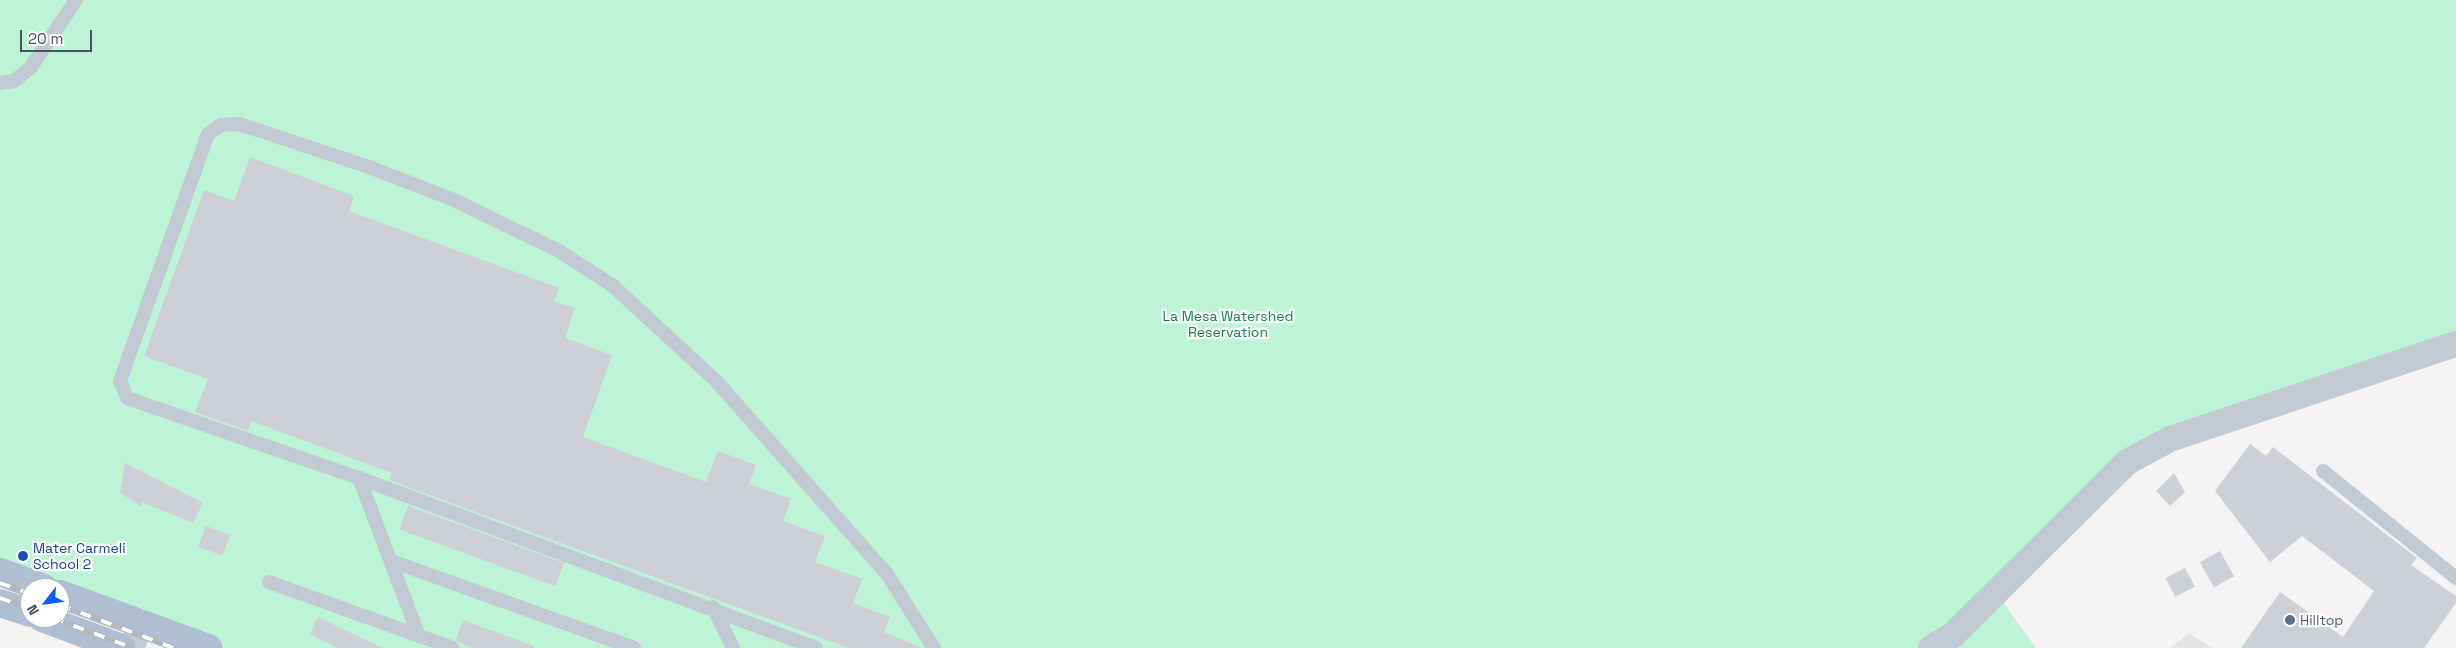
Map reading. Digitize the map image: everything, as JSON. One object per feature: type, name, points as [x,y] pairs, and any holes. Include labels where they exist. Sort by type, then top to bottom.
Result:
[{"type":"main road","points":[[0,572],[20,579]]},
{"type":"main road","points":[[70,598],[142,623],[167,641],[208,648]]},
{"type":"main road","points":[[0,602],[20,610]]},
{"type":"main road","points":[[69,628],[122,648]]},
{"type":"street","points":[[1931,648],[1954,634],[2127,462],[2170,439],[2456,344]]},
{"type":"street","points":[[131,648],[142,623]]},
{"type":"lane","points":[[0,83],[14,81],[31,67],[76,0]]},
{"type":"lane","points":[[816,648],[713,607],[359,478],[127,398],[120,391],[120,381],[208,134],[221,125],[239,124],[370,167],[454,200],[559,251],[612,285],[717,382],[886,574],[934,648]]},
{"type":"lane","points":[[2323,471],[2456,578]]},
{"type":"lane","points":[[359,478],[394,562],[419,636]]},
{"type":"lane","points":[[394,562],[634,648]]},
{"type":"lane","points":[[269,582],[452,648]]},
{"type":"lane","points":[[713,607],[733,648]]},
{"type":"shaded area","points":[[2189,633],[2212,648],[2171,648]]},
{"type":"green space","name":"La Mesa Watershed Reservation","points":[[0,0],[2456,0],[2456,338],[2264,394],[2100,490],[1998,595],[2036,648],[208,648],[70,598],[70,578],[20,579],[0,572]]},
{"type":"building","points":[[250,157],[354,196],[349,211],[559,288],[554,301],[575,308],[565,338],[612,355],[583,437],[706,482],[718,451],[756,465],[749,484],[791,499],[783,521],[825,536],[815,562],[862,579],[853,603],[890,617],[884,632],[922,648],[849,648],[413,489],[390,480],[392,473],[251,421],[248,431],[195,412],[208,379],[144,356],[204,190],[234,201]]},
{"type":"building","points":[[2250,444],[2266,456],[2273,447],[2417,558],[2411,565],[2456,596],[2456,603],[2424,648],[2241,648],[2280,592],[2343,637],[2374,591],[2302,536],[2270,562],[2215,491]]},
{"type":"building","points":[[125,463],[203,503],[193,523],[142,502],[141,506],[120,493]]},
{"type":"building","points":[[2174,473],[2185,492],[2170,506],[2156,491]]},
{"type":"building","points":[[408,506],[564,563],[555,586],[399,529]]},
{"type":"building","points":[[206,526],[230,535],[222,556],[198,547]]},
{"type":"building","points":[[2220,551],[2234,576],[2214,588],[2200,562]]},
{"type":"building","points":[[2185,568],[2195,587],[2175,597],[2166,578]]},
{"type":"building","points":[[318,617],[382,648],[338,648],[310,634]]},
{"type":"building","points":[[463,620],[534,646],[534,648],[473,648],[460,643],[456,640]]},
{"type":"railway","points":[[0,583],[20,590]]},
{"type":"railway","points":[[0,598],[20,605]]},
{"type":"railway","points":[[70,609],[174,648]]},
{"type":"railway","points":[[70,624],[133,648]]},
{"type":"place","name":"Mater Carmeli School 2","points":[[23,556]]},
{"type":"place","name":"Hilltop","points":[[2290,620]]}]
